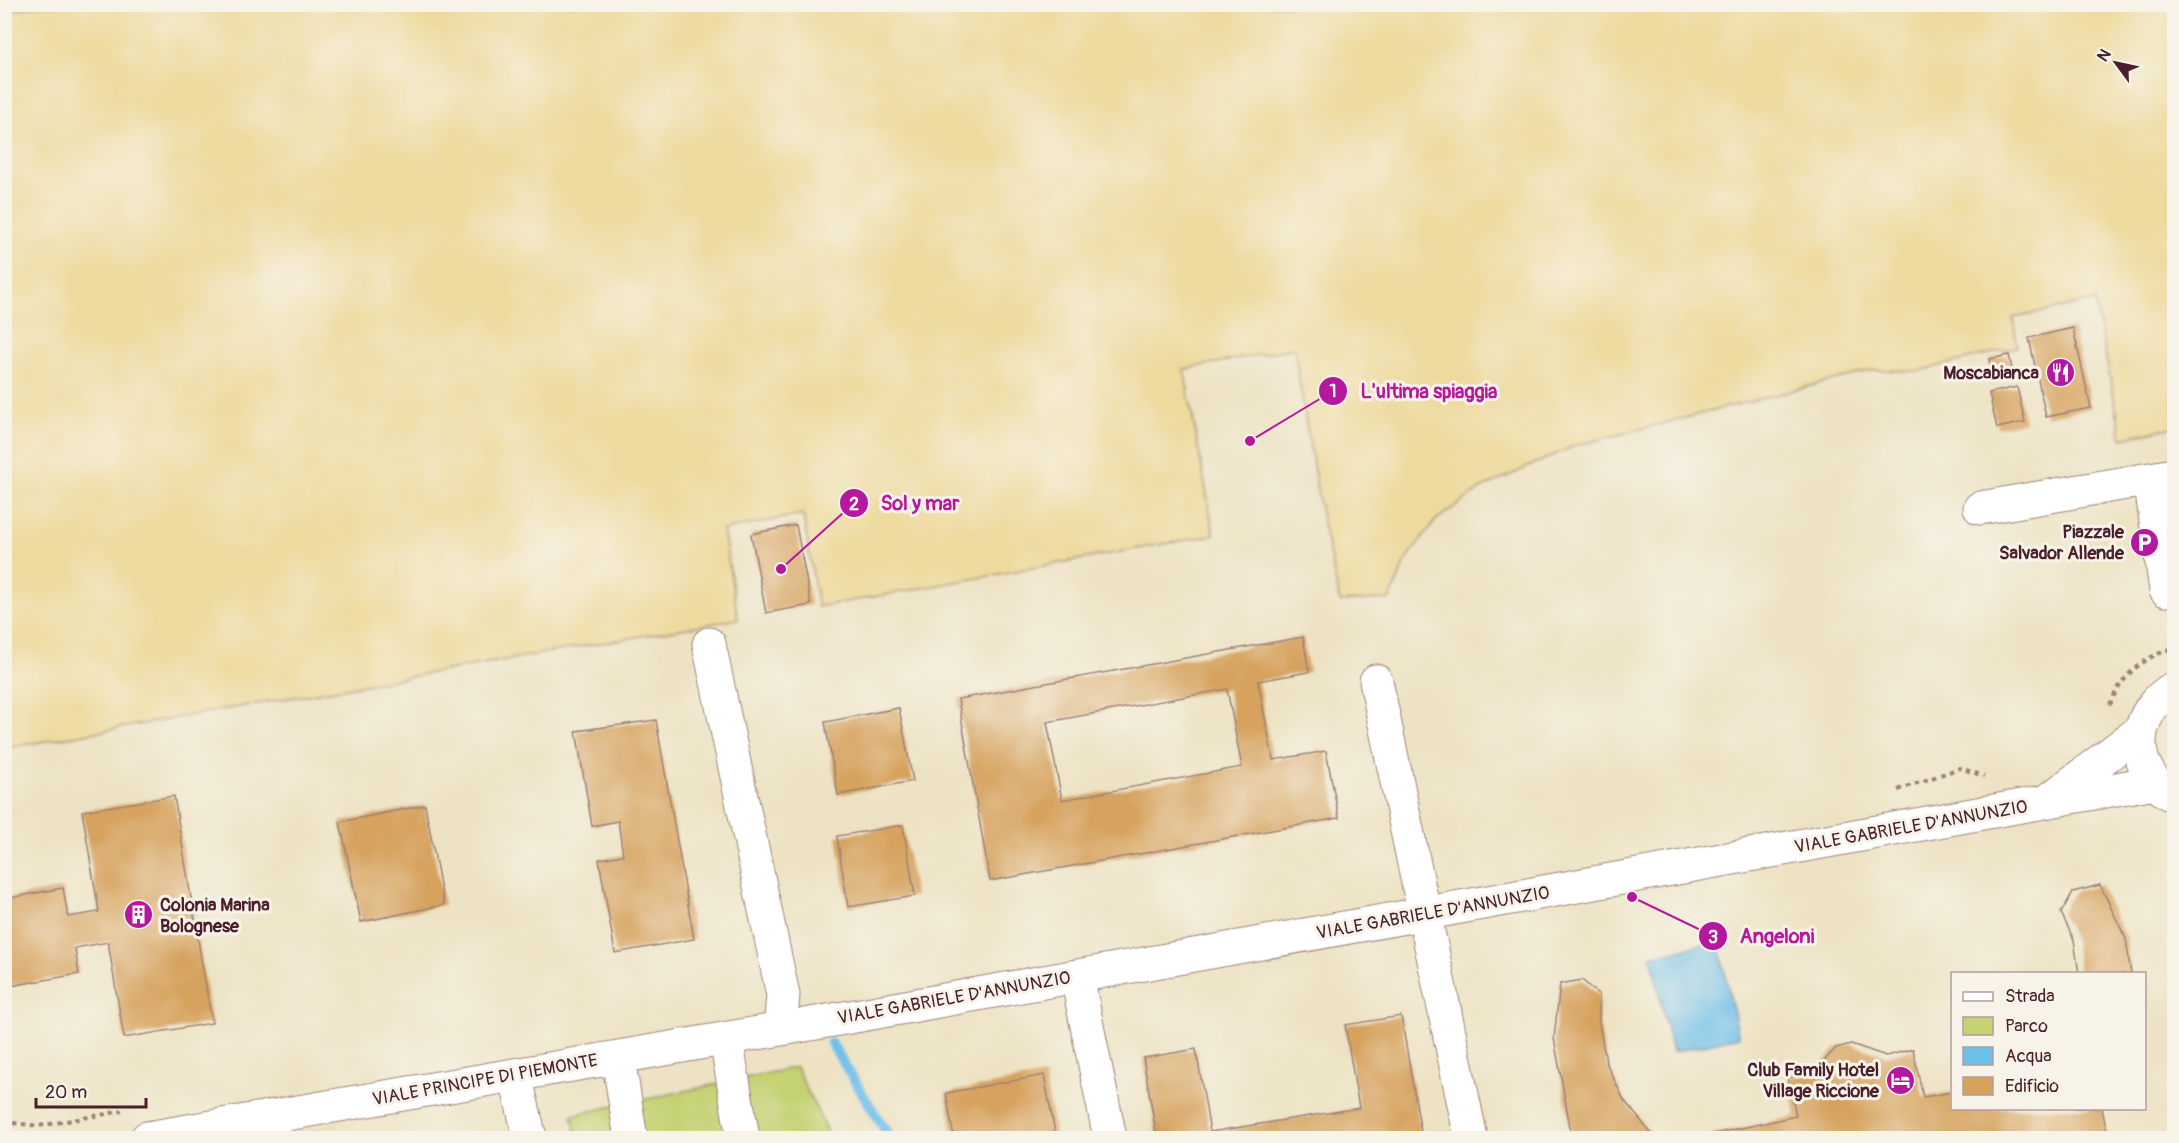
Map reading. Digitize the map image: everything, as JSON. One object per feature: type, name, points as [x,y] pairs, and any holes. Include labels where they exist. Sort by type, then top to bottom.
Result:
[{"type":"street","points":[[1980,508],[2162,477],[2166,590],[2175,589]]},
{"type":"street","points":[[710,644],[783,994],[780,1029]]},
{"type":"street","points":[[1376,681],[1471,1138]]},
{"type":"street","points":[[2168,795],[2145,767],[2139,750],[2140,731],[2147,714],[2158,699],[2175,688]]},
{"type":"street","name":"VIALE GABRIELE D'ANNUNZIO","points":[[2043,803],[2140,731]]},
{"type":"street","name":"VIALE GABRIELE D'ANNUNZIO","points":[[822,1022],[2043,803],[2168,795]]},
{"type":"street","points":[[1077,976],[1110,1138]]},
{"type":"street","name":"VIALE PRINCIPE DI PIEMONTE","points":[[147,1138],[822,1022]]},
{"type":"street","points":[[726,1039],[743,1138]]},
{"type":"street","points":[[618,1057],[632,1138]]},
{"type":"street","points":[[515,1075],[530,1138]]},
{"type":"green space","points":[[796,1067],[830,1138],[577,1138],[572,1115]]},
{"type":"sand","points":[[41,5],[2174,5],[2174,427],[2122,438],[2095,301],[2013,318],[2017,347],[1919,371],[1873,370],[1574,446],[1482,488],[1436,520],[1406,560],[1390,599],[1340,602],[1322,519],[1294,348],[1184,369],[1214,535],[818,607],[803,514],[723,530],[738,619],[5,748],[5,12]]},
{"type":"water","points":[[1718,941],[1739,1037],[1672,1052],[1651,956]]},
{"type":"building","name":"Moscabianca","points":[[2073,328],[2091,408],[2046,417],[2029,338]]},
{"type":"building","points":[[2009,355],[2013,374],[1993,378],[1989,359]]},
{"type":"building","points":[[2017,387],[2025,422],[1997,428],[1989,393]]},
{"type":"building","points":[[796,525],[811,605],[766,613],[751,534]]},
{"type":"building","points":[[1303,637],[1309,672],[1258,681],[1273,760],[1326,751],[1339,818],[990,881],[958,699]],"holes":[[[1227,689],[1242,767],[1062,800],[1047,722]]]},
{"type":"building","points":[[899,708],[913,781],[838,795],[825,722]]},
{"type":"building","points":[[656,720],[694,939],[615,953],[599,859],[623,855],[618,821],[592,826],[576,731]]},
{"type":"building","name":"Colonia Marina Bolognese","points":[[174,796],[212,1023],[124,1038],[108,942],[75,948],[79,974],[4,987],[4,899],[63,888],[68,917],[99,912],[82,811]]},
{"type":"building","points":[[425,805],[444,905],[361,922],[340,822]]},
{"type":"building","points":[[903,825],[915,896],[848,907],[837,836]]},
{"type":"building","points":[[2100,885],[2126,939],[2131,972],[2079,972],[2074,940],[2061,913],[2073,892]]},
{"type":"building","points":[[1582,980],[1599,995],[1599,1022],[1606,1062],[1624,1100],[1650,1132],[1658,1138],[1572,1138],[1554,1038],[1560,984]]},
{"type":"building","points":[[1401,1016],[1422,1138],[1157,1138],[1143,1058],[1196,1049],[1210,1132],[1359,1108],[1345,1025]]},
{"type":"building","points":[[1851,1044],[1886,1056],[1913,1049],[1923,1097],[1951,1092],[1951,1110],[2102,1110],[2108,1138],[1696,1138],[1796,1116],[1788,1078],[1813,1073],[1836,1048]]},
{"type":"building","points":[[1044,1075],[1056,1138],[954,1138],[946,1093]]},
{"type":"waterway","points":[[831,1043],[890,1138]]},
{"type":"place","name":"Moscabianca","points":[[2060,373]]},
{"type":"place","name":"L'ultima spiaggia","points":[[1250,441]]},
{"type":"place","name":"Piazzale Salvador Allende","points":[[2145,542]]},
{"type":"place","name":"Sol y mar","points":[[781,569]]},
{"type":"place","name":"Angeloni","points":[[1632,897]]},
{"type":"place","name":"Colonia Marina Bolognese","points":[[139,915]]},
{"type":"place","name":"Club Family Hotel Village Riccione","points":[[1900,1080]]}]
